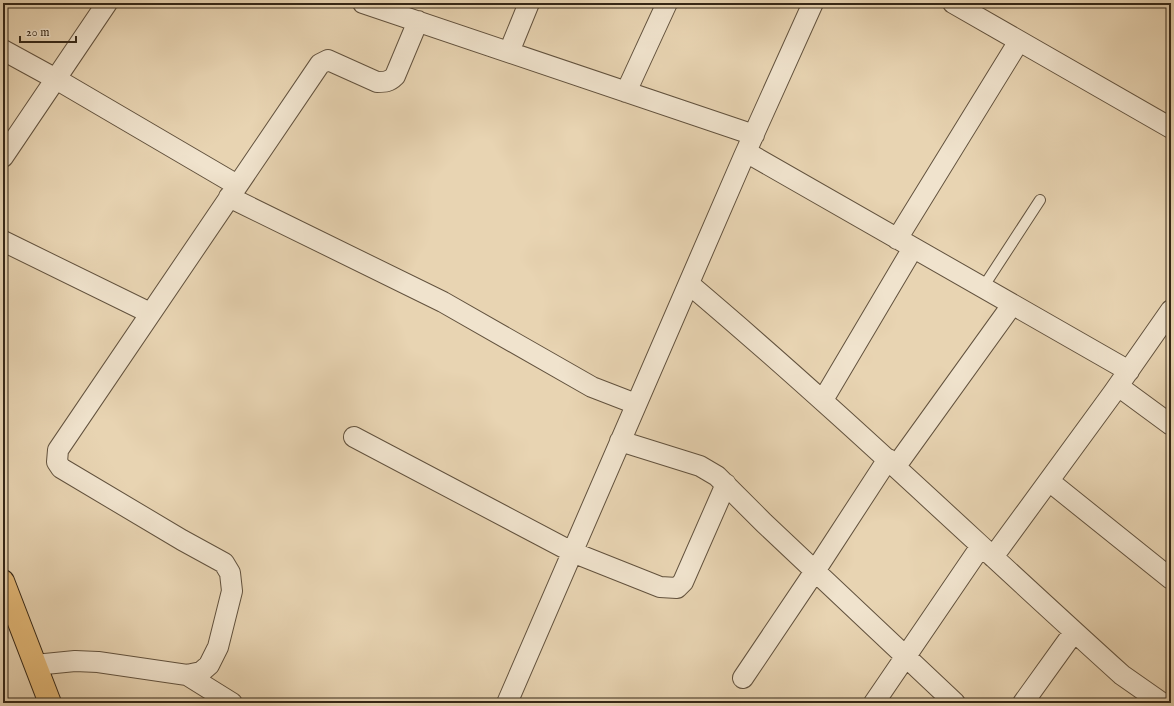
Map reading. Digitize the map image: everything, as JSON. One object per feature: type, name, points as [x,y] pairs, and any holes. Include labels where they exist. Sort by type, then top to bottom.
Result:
[{"type":"main road","points":[[3,581],[50,703]]},
{"type":"street","points":[[3,157],[107,3]]},
{"type":"street","points":[[363,3],[418,20],[626,92],[750,144],[905,244],[1012,305],[1123,379],[1171,424]]},
{"type":"street","points":[[508,52],[529,3]]},
{"type":"street","points":[[626,92],[667,3]]},
{"type":"street","points":[[507,703],[636,404],[813,3]]},
{"type":"street","points":[[953,3],[1171,128]]},
{"type":"street","points":[[35,665],[75,661],[98,662],[187,675],[201,672],[209,664],[218,647],[232,591],[230,573],[224,563],[182,540],[62,468],[57,462],[58,450],[320,64],[328,60],[377,82],[385,82],[390,80],[395,76],[418,20]]},
{"type":"street","points":[[823,400],[905,244],[1019,41]]},
{"type":"street","points":[[3,50],[56,79],[233,191],[443,302],[592,386],[636,404]]},
{"type":"street","points":[[3,241],[150,313]]},
{"type":"street","points":[[689,284],[892,462],[987,552],[1122,675],[1162,703]]},
{"type":"street","points":[[743,678],[815,571],[892,462],[1012,305]]},
{"type":"street","points":[[874,703],[906,656],[987,552],[1049,481],[1171,310]]},
{"type":"street","points":[[354,437],[572,552],[660,587],[677,588],[683,582],[726,484]]},
{"type":"street","points":[[620,441],[700,466],[718,476],[815,571],[955,703]]},
{"type":"street","points":[[1049,481],[1171,579]]},
{"type":"street","points":[[1023,703],[1074,632]]},
{"type":"street","points":[[187,675],[231,703]]},
{"type":"lane","points":[[982,289],[1040,200]]}]
